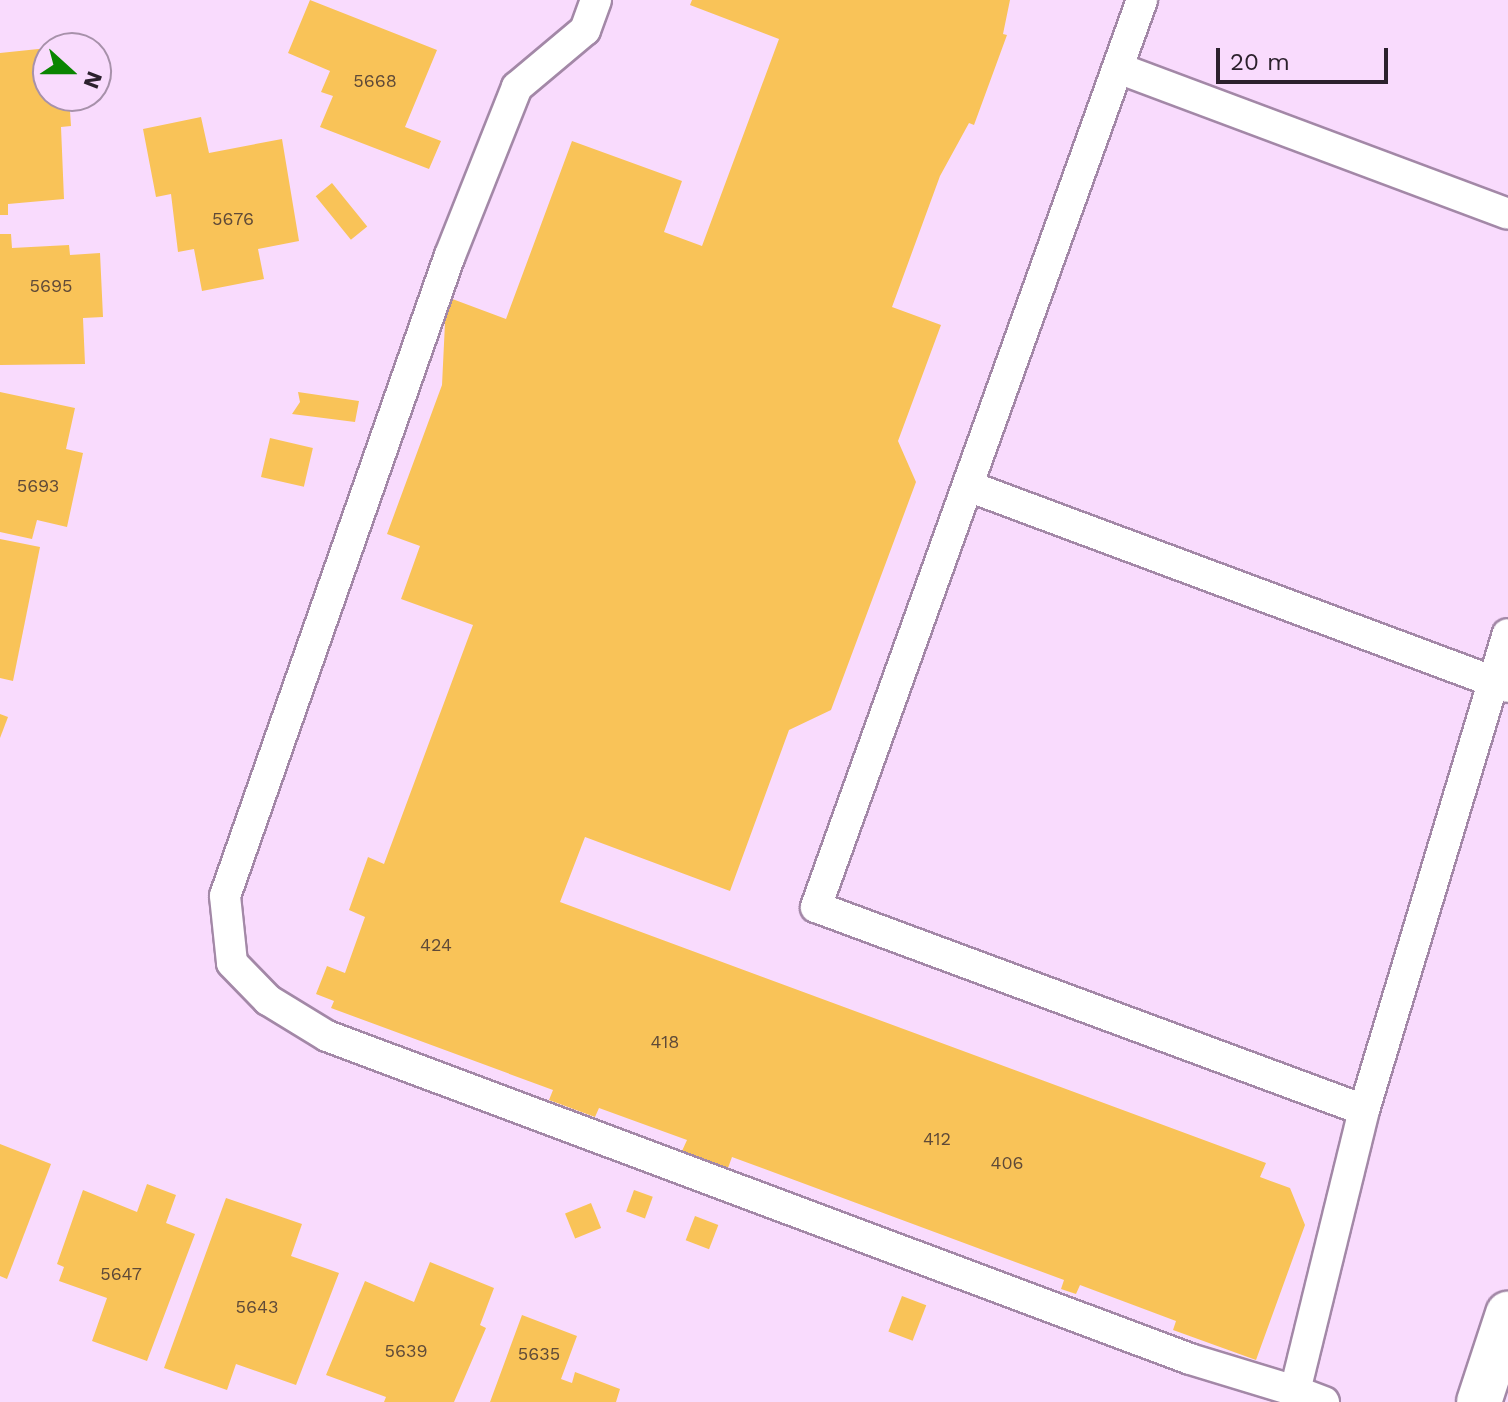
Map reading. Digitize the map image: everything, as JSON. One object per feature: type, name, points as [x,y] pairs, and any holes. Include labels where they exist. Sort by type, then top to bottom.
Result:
[{"type":"main road","points":[[1479,1402],[1508,1314]]},
{"type":"lane","points":[[596,0],[585,30],[517,87],[450,255],[225,896],[232,963],[268,1000],[327,1036],[1190,1359],[1324,1402]]},
{"type":"lane","points":[[1142,0],[816,907],[1364,1110]]},
{"type":"lane","points":[[1118,68],[1508,214]]},
{"type":"lane","points":[[968,486],[1500,684]]},
{"type":"lane","points":[[1295,1391],[1364,1110],[1500,684],[1508,634]]},
{"type":"building","points":[[310,0],[437,50],[405,127],[441,141],[429,169],[320,127],[333,96],[321,92],[330,71],[288,53]]},
{"type":"building","points":[[692,0],[1010,0],[1003,34],[1007,35],[974,125],[969,123],[940,176],[892,307],[941,325],[898,441],[916,482],[831,710],[789,730],[730,891],[585,837],[560,902],[1266,1163],[1260,1177],[1290,1188],[1305,1225],[1256,1360],[1173,1330],[1176,1321],[1080,1285],[1076,1294],[1061,1289],[1064,1280],[732,1157],[728,1168],[682,1151],[687,1140],[599,1108],[595,1117],[549,1100],[553,1090],[331,1008],[334,1001],[316,994],[327,966],[345,973],[365,917],[349,910],[368,857],[384,864],[473,625],[401,599],[420,546],[387,534],[442,385],[447,297],[506,319],[572,141],[682,181],[664,232],[702,246],[779,39],[690,5]]},
{"type":"building","points":[[32,50],[32,112],[70,112],[71,126],[61,127],[64,199],[8,204],[8,215],[0,215],[0,53]]},
{"type":"building","points":[[201,117],[209,153],[282,139],[299,241],[258,249],[264,279],[202,291],[194,249],[178,252],[171,194],[156,197],[143,129]]},
{"type":"building","points":[[332,183],[367,227],[351,240],[316,196]]},
{"type":"building","points":[[0,234],[11,234],[12,248],[69,245],[70,255],[100,253],[103,317],[83,318],[85,364],[0,365]]},
{"type":"building","points":[[0,392],[75,408],[66,449],[83,453],[67,527],[37,520],[32,539],[0,532]]},
{"type":"building","points":[[298,392],[359,401],[355,422],[292,414],[300,402]]},
{"type":"building","points":[[270,438],[313,448],[304,487],[261,477]]},
{"type":"building","points":[[0,539],[40,547],[13,681],[0,678]]},
{"type":"building","points":[[0,714],[8,717],[0,738]]},
{"type":"building","points":[[0,1144],[51,1164],[7,1279],[0,1276]]},
{"type":"building","points":[[147,1184],[176,1195],[166,1223],[195,1234],[147,1361],[92,1341],[107,1298],[59,1281],[64,1267],[57,1264],[83,1190],[137,1212]]},
{"type":"building","points":[[634,1190],[653,1197],[645,1218],[626,1212]]},
{"type":"building","points":[[226,1198],[302,1224],[291,1256],[339,1273],[296,1385],[236,1364],[227,1390],[164,1368]]},
{"type":"building","points":[[591,1203],[601,1228],[575,1239],[565,1213]]},
{"type":"building","points":[[695,1216],[718,1225],[709,1249],[686,1240]]},
{"type":"building","points":[[430,1262],[494,1288],[480,1325],[486,1328],[454,1402],[384,1402],[386,1397],[326,1375],[365,1281],[414,1302]]},
{"type":"building","points":[[902,1296],[926,1305],[913,1341],[888,1331]]},
{"type":"building","points":[[522,1315],[577,1336],[561,1379],[572,1383],[575,1372],[620,1389],[616,1402],[490,1402]]}]
